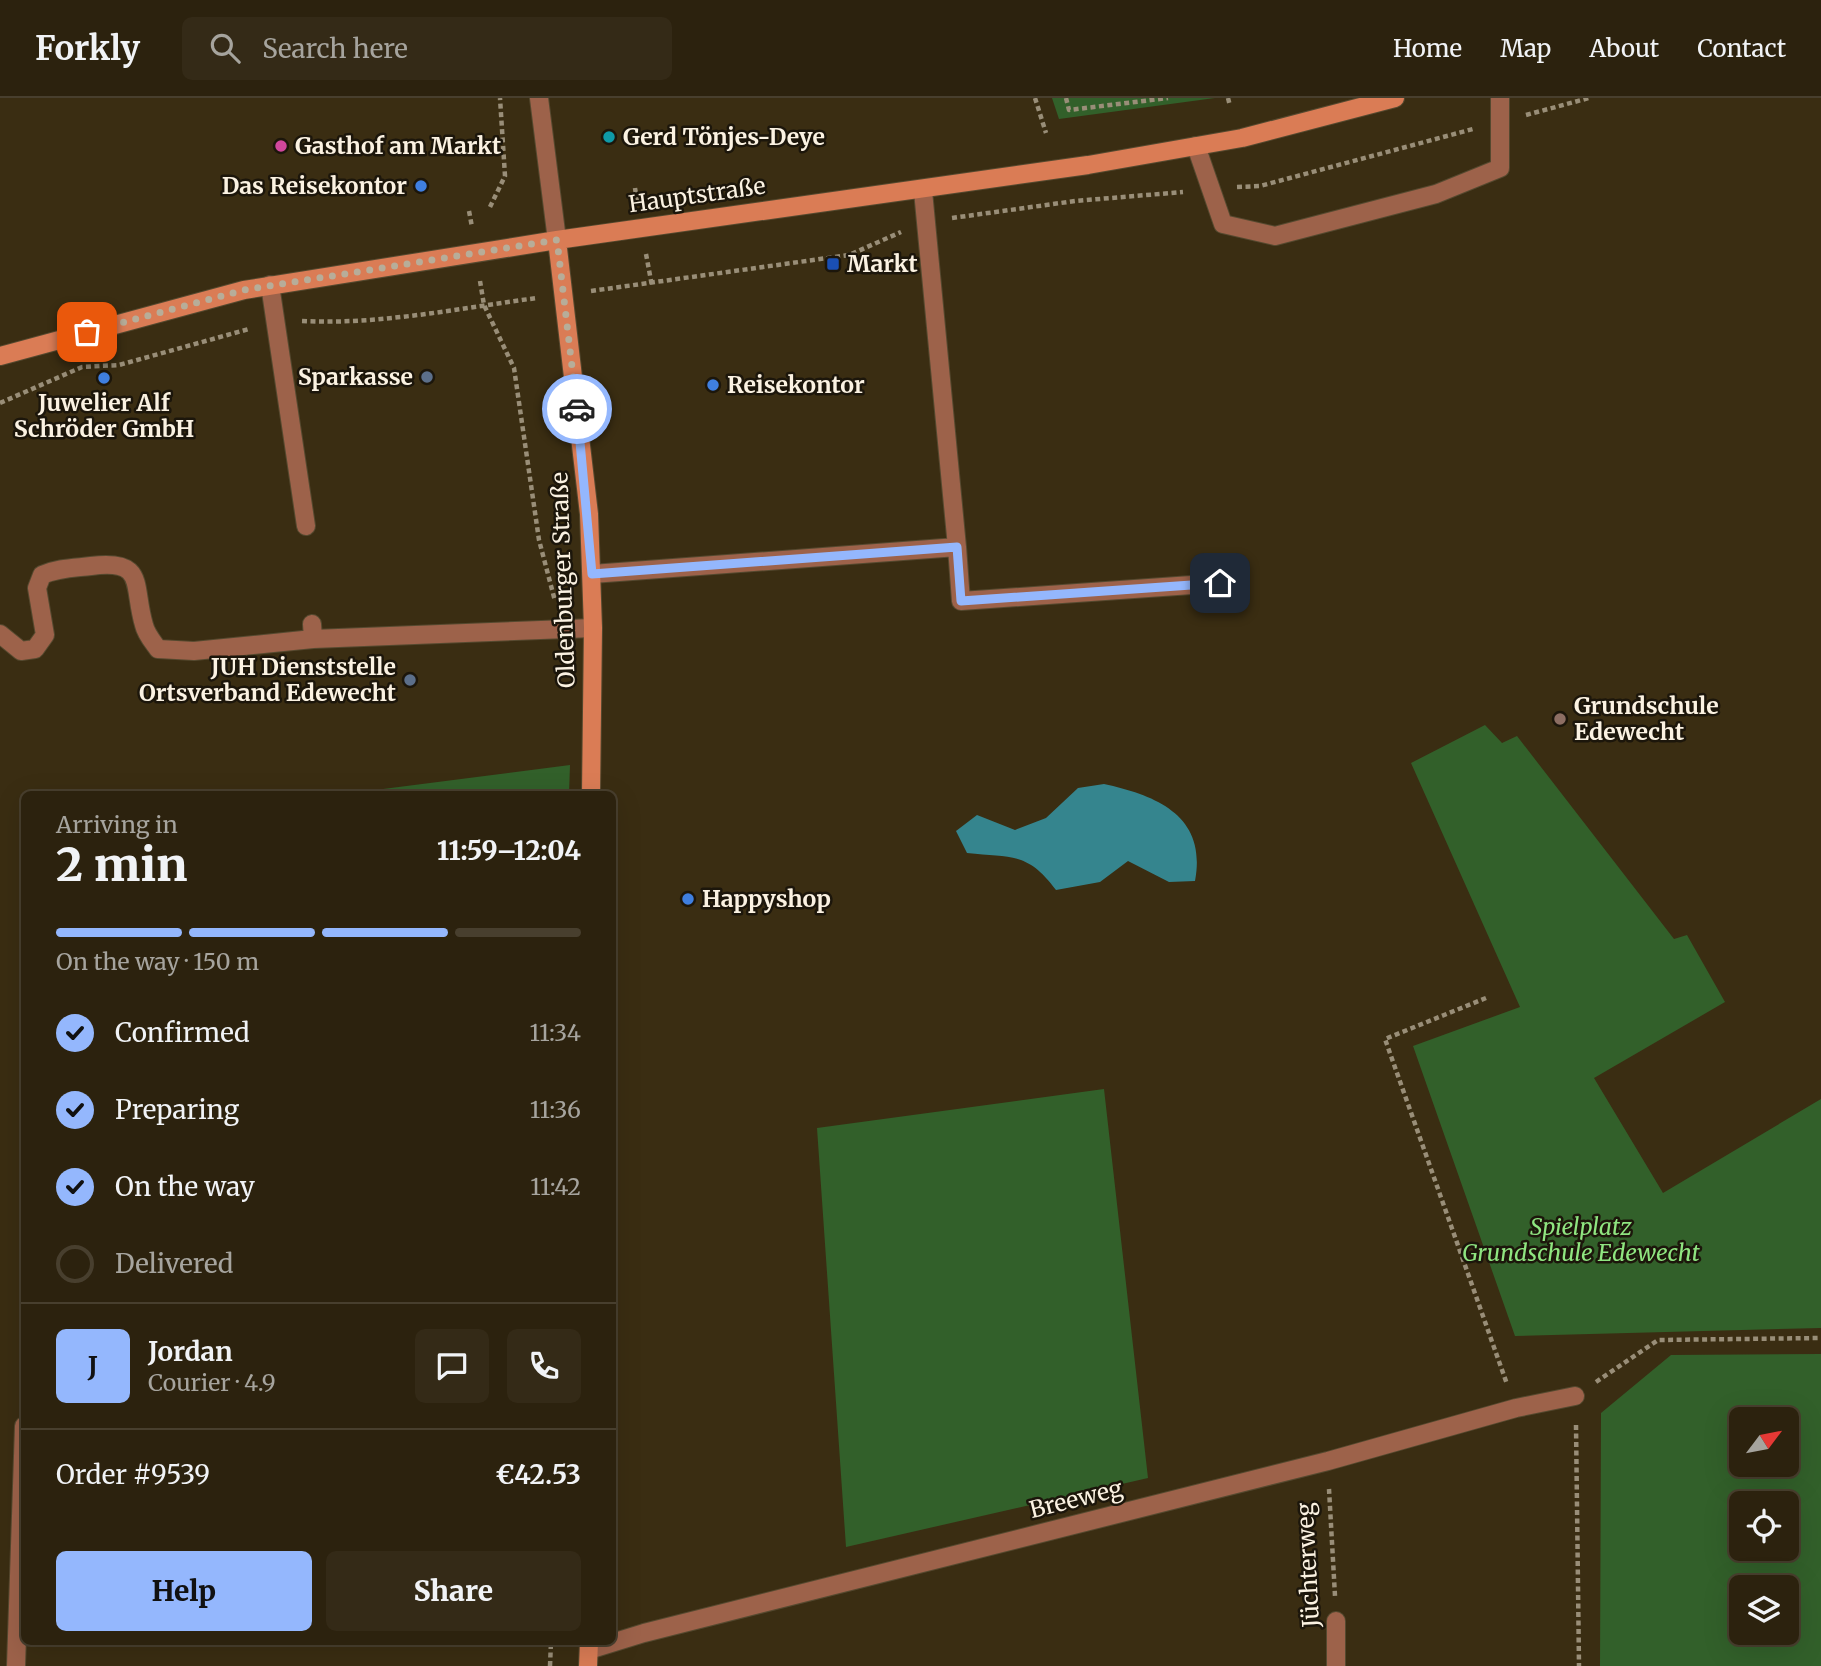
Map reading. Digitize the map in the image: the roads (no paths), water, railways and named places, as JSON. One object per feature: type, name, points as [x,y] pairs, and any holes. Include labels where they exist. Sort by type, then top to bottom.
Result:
[{"type":"main road","name":"Hauptstraße","points":[[2,356],[219,296],[270,285],[557,240],[923,191],[1196,146],[1242,138],[1395,98]]},
{"type":"main road","name":"Oldenburger Straße","points":[[557,240],[589,514],[593,628],[591,791]]},
{"type":"street","points":[[539,98],[557,240]]},
{"type":"street","points":[[1196,146],[1223,224],[1275,236],[1436,194],[1500,168],[1500,98]]},
{"type":"street","points":[[923,191],[961,601],[1220,583]]},
{"type":"street","points":[[270,285],[306,526]]},
{"type":"street","points":[[592,574],[957,547]]},
{"type":"street","points":[[0,634],[21,651],[34,649],[45,635],[37,588],[42,575],[54,570],[114,563],[126,567],[136,578],[144,628],[158,649],[194,651],[313,631],[593,628]]},
{"type":"street","name":"Breeweg","points":[[616,1643],[644,1633],[1328,1461],[1516,1408],[1575,1396]]},
{"type":"street","points":[[16,1666],[21,1516]]},
{"type":"street","name":"Jüchterweg","points":[[1336,1621],[1336,1666]]},
{"type":"street","name":"Breeweg","points":[[589,1653],[611,1645]]},
{"type":"water","points":[[1104,784],[1143,795],[1175,813],[1186,825],[1194,841],[1197,859],[1195,881],[1169,882],[1128,861],[1100,882],[1056,890],[1046,877],[1027,862],[967,853],[956,831],[977,815],[1015,830],[1046,818],[1078,788]]},
{"type":"place","name":"Gerd Tönjes-Deye","points":[[609,137]]},
{"type":"place","name":"Gasthof am Markt","points":[[281,146]]},
{"type":"place","name":"Das Reisekontor","points":[[421,186]]},
{"type":"place","name":"Markt","points":[[833,264]]},
{"type":"place","name":"Sparkasse","points":[[427,377]]},
{"type":"place","name":"Juwelier Alf Schröder GmbH","points":[[104,378]]},
{"type":"place","name":"Reisekontor","points":[[713,385]]},
{"type":"place","name":"JUH Dienststelle Ortsverband Edewecht","points":[[410,680]]},
{"type":"place","name":"Grundschule Edewecht","points":[[1560,719]]},
{"type":"place","name":"Happyshop","points":[[688,899]]},
{"type":"park label","name":"Spielplatz Grundschule Edewecht","points":[[1581,1240]]}]
